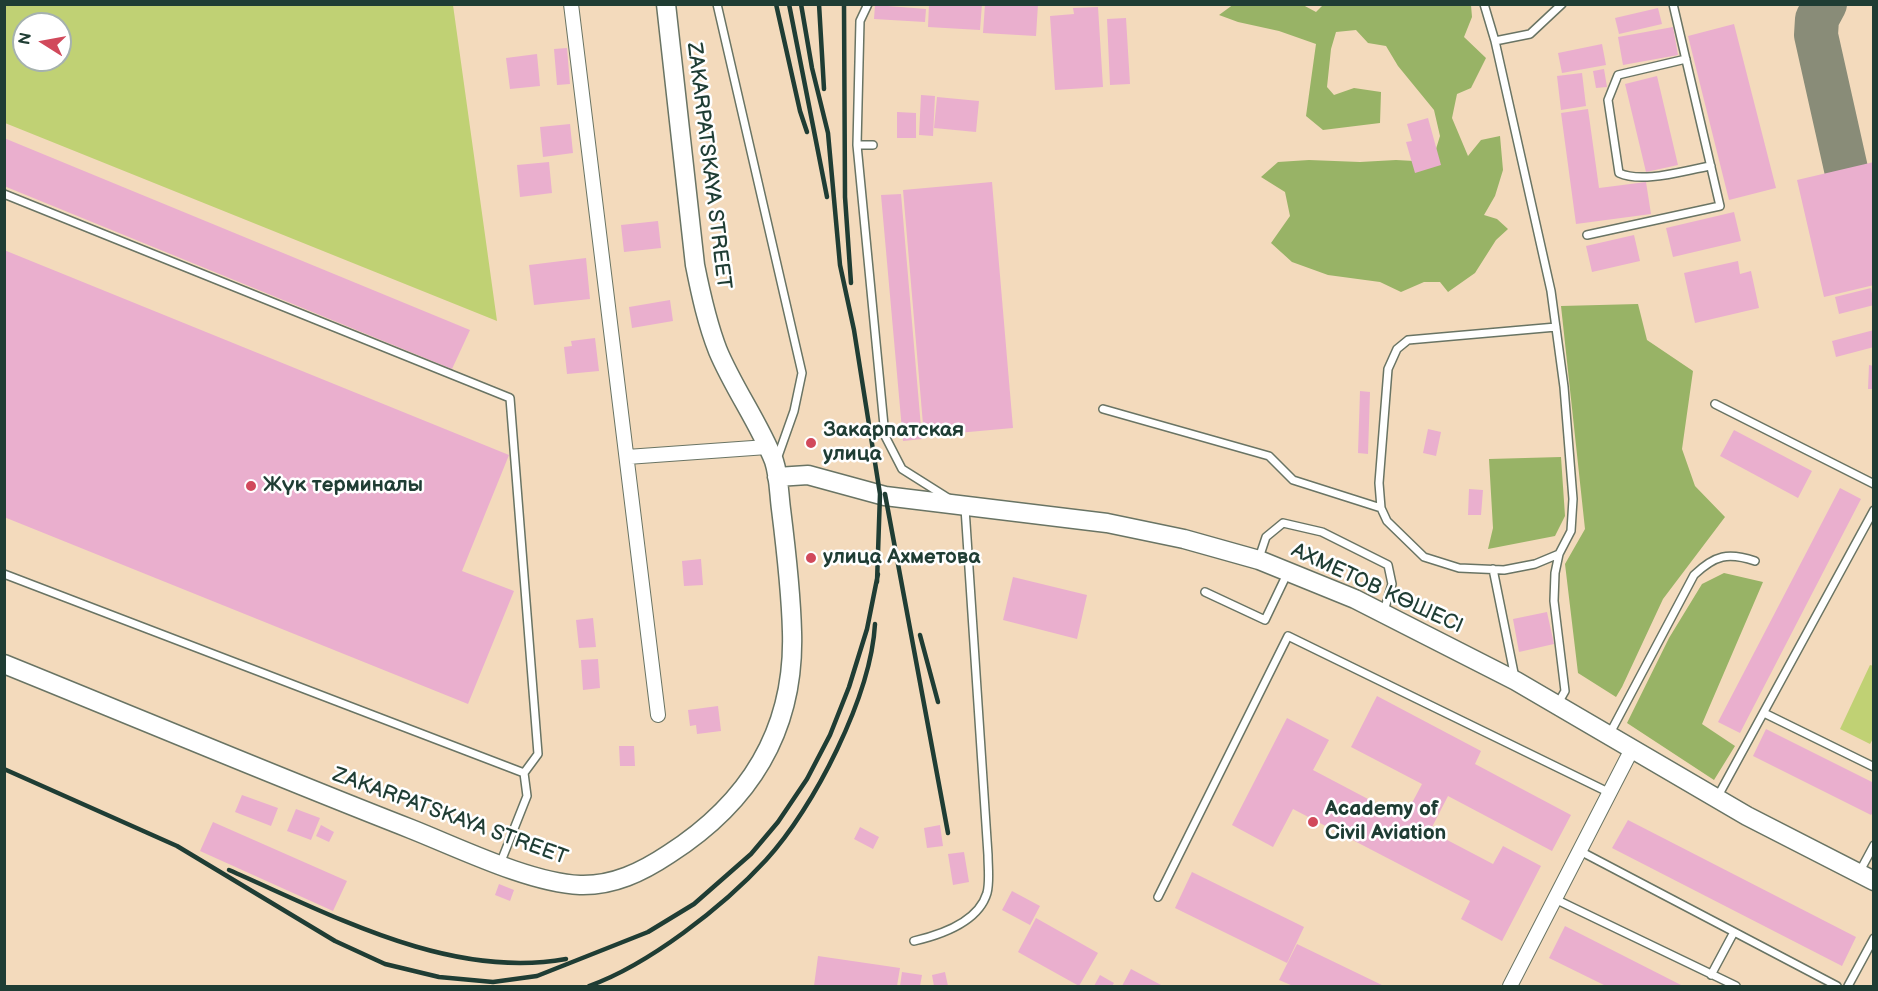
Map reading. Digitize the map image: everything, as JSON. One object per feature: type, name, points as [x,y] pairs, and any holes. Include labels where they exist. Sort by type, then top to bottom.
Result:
[{"type":"street","points":[[571,4],[658,715]]},
{"type":"street","name":"ZAKARPATSKAYA STREET","points":[[4,664],[270,775],[500,864],[563,884],[605,884],[629,876],[656,863],[708,827],[754,777],[769,747],[781,718],[788,688],[792,660],[792,632],[776,471],[767,447],[719,353],[702,303],[695,265],[666,4]]},
{"type":"street","points":[[627,457],[767,447]]},
{"type":"street","name":"АХМЕТОВ КӨШЕСІ","points":[[776,471],[808,475],[885,496],[1107,523],[1184,539],[1259,560],[1355,599],[1516,681],[1717,799],[1866,877]]},
{"type":"street","points":[[1510,987],[1632,749]]},
{"type":"lane","points":[[717,4],[802,373],[794,411],[776,471]]},
{"type":"lane","points":[[868,4],[860,21],[857,145],[885,436],[902,469],[961,505],[988,855],[987,893],[975,913],[940,935],[914,941]]},
{"type":"lane","points":[[1484,4],[1495,41],[1551,291],[1564,387],[1573,499],[1571,531],[1559,554],[1555,573],[1554,601],[1565,691],[1557,706]]},
{"type":"lane","points":[[1495,41],[1530,34],[1562,4]]},
{"type":"lane","points":[[1587,235],[1720,206],[1673,4]]},
{"type":"lane","points":[[1686,59],[1618,75],[1608,100],[1619,173],[1626,176],[1647,177],[1711,166]]},
{"type":"lane","points":[[857,145],[873,146]]},
{"type":"lane","points":[[4,194],[510,398],[538,754],[524,773],[527,796],[500,864]]},
{"type":"lane","points":[[1556,327],[1408,340],[1397,349],[1388,369],[1379,483],[1381,508],[1387,521],[1424,557],[1459,568],[1504,570],[1535,564],[1559,554]]},
{"type":"lane","points":[[1715,404],[1874,484]]},
{"type":"lane","points":[[1103,409],[1269,456],[1293,480],[1381,508]]},
{"type":"lane","points":[[1717,799],[1874,510]]},
{"type":"lane","points":[[1259,560],[1266,537],[1283,523],[1322,532],[1388,565],[1392,584],[1384,614]]},
{"type":"lane","points":[[1609,735],[1694,575],[1718,557],[1741,556],[1755,561]]},
{"type":"lane","points":[[1493,569],[1516,681]]},
{"type":"lane","points":[[1205,592],[1265,620],[1288,572]]},
{"type":"lane","points":[[4,574],[524,773]]},
{"type":"lane","points":[[1158,897],[1288,636],[1610,793]]},
{"type":"lane","points":[[1764,713],[1874,767]]},
{"type":"lane","points":[[1866,877],[1874,845]]},
{"type":"lane","points":[[1580,851],[1837,987]]},
{"type":"lane","points":[[1555,899],[1736,987]]},
{"type":"lane","points":[[1711,975],[1734,932]]},
{"type":"lane","points":[[1848,987],[1874,938]]},
{"type":"green space","points":[[1234,4],[1303,5],[1316,12],[1324,4],[1471,5],[1472,17],[1464,37],[1486,58],[1471,88],[1457,94],[1452,118],[1468,156],[1481,140],[1500,136],[1503,170],[1495,196],[1484,215],[1497,219],[1508,229],[1496,240],[1475,273],[1448,292],[1440,282],[1424,282],[1401,292],[1380,282],[1328,275],[1292,262],[1271,243],[1290,216],[1285,192],[1261,177],[1278,162],[1396,160],[1432,162],[1440,136],[1434,110],[1398,66],[1386,46],[1368,43],[1356,30],[1336,32],[1331,49],[1327,87],[1334,95],[1354,88],[1381,92],[1380,123],[1323,130],[1306,116],[1316,44],[1279,31],[1238,22],[1219,15]]},
{"type":"green space","points":[[4,5],[453,5],[497,321],[5,123]]},
{"type":"green space","points":[[1638,304],[1647,340],[1693,371],[1682,449],[1695,486],[1725,517],[1663,599],[1616,697],[1578,673],[1565,564],[1585,529],[1561,306]]},
{"type":"green space","points":[[1561,457],[1565,516],[1555,536],[1488,549],[1493,528],[1489,459]]},
{"type":"green space","points":[[1724,573],[1763,582],[1702,724],[1735,746],[1714,780],[1627,723],[1669,638],[1702,584]]},
{"type":"green space","points":[[1870,665],[1874,666],[1874,737],[1870,744],[1840,729]]},
{"type":"building","points":[[929,4],[982,4],[980,30],[928,27]]},
{"type":"building","points":[[985,4],[1038,4],[1036,36],[983,33]]},
{"type":"building","points":[[875,5],[926,9],[925,22],[874,19]]},
{"type":"building","points":[[1098,7],[1103,87],[1055,90],[1050,16],[1074,14],[1073,8]]},
{"type":"building","points":[[1658,8],[1662,24],[1619,34],[1615,18]]},
{"type":"building","points":[[1126,18],[1130,84],[1110,85],[1107,19]]},
{"type":"building","points":[[1734,24],[1776,188],[1729,200],[1688,36]]},
{"type":"building","points":[[1673,27],[1678,55],[1623,65],[1618,37]]},
{"type":"building","points":[[1602,44],[1606,65],[1562,73],[1558,53]]},
{"type":"building","points":[[567,48],[570,84],[557,85],[554,49]]},
{"type":"building","points":[[537,54],[540,86],[510,89],[506,58]]},
{"type":"building","points":[[1604,69],[1607,87],[1596,88],[1593,71]]},
{"type":"building","points":[[1582,73],[1586,106],[1561,110],[1557,76]]},
{"type":"building","points":[[1657,76],[1678,165],[1646,172],[1625,84]]},
{"type":"building","points":[[921,95],[935,96],[933,136],[919,135]]},
{"type":"building","points":[[937,97],[979,101],[976,132],[934,128]]},
{"type":"building","points":[[1588,109],[1599,188],[1646,182],[1651,214],[1576,224],[1561,113]]},
{"type":"building","points":[[897,112],[916,113],[916,138],[897,138]]},
{"type":"building","points":[[1428,118],[1441,165],[1415,173],[1406,142],[1412,141],[1407,124]]},
{"type":"building","points":[[570,124],[573,153],[543,157],[540,127]]},
{"type":"building","points":[[4,138],[470,330],[452,369],[4,186]]},
{"type":"building","points":[[549,162],[552,193],[520,197],[517,165]]},
{"type":"building","points":[[1874,162],[1874,285],[1824,297],[1797,180]]},
{"type":"building","points":[[992,182],[1013,428],[924,436],[903,190]]},
{"type":"building","points":[[901,194],[922,439],[903,441],[881,195]]},
{"type":"building","points":[[1734,212],[1741,241],[1673,257],[1666,228]]},
{"type":"building","points":[[658,221],[661,248],[624,252],[621,225]]},
{"type":"building","points":[[1634,235],[1640,261],[1592,272],[1586,246]]},
{"type":"building","name":"Жүк терминалы","points":[[4,250],[509,455],[462,571],[514,591],[468,704],[4,517]]},
{"type":"building","points":[[586,258],[590,299],[534,305],[529,265]]},
{"type":"building","points":[[1738,261],[1740,274],[1751,271],[1759,308],[1695,323],[1684,273]]},
{"type":"building","points":[[1871,288],[1874,305],[1839,314],[1835,297]]},
{"type":"building","points":[[670,300],[673,321],[632,328],[629,307]]},
{"type":"building","points":[[1874,330],[1874,347],[1836,357],[1832,341]]},
{"type":"building","points":[[595,338],[599,371],[567,374],[564,347],[572,346],[571,341]]},
{"type":"building","points":[[1869,365],[1874,366],[1874,389],[1868,389]]},
{"type":"building","points":[[1360,391],[1370,392],[1368,454],[1358,453]]},
{"type":"building","points":[[1428,429],[1441,432],[1436,456],[1423,453]]},
{"type":"building","points":[[1734,430],[1812,471],[1798,498],[1720,456]]},
{"type":"building","points":[[1840,488],[1861,499],[1740,733],[1718,722]]},
{"type":"building","points":[[1469,489],[1483,490],[1481,515],[1468,515]]},
{"type":"building","points":[[701,559],[703,585],[684,586],[682,561]]},
{"type":"building","points":[[1013,577],[1087,595],[1077,639],[1003,620]]},
{"type":"building","points":[[1547,612],[1554,644],[1519,652],[1513,619]]},
{"type":"building","points":[[593,618],[596,647],[579,648],[576,620]]},
{"type":"building","points":[[598,659],[600,688],[583,690],[581,660]]},
{"type":"building","points":[[1377,696],[1481,751],[1475,764],[1571,815],[1552,851],[1448,796],[1430,831],[1493,864],[1503,846],[1541,866],[1502,941],[1461,919],[1470,901],[1293,809],[1273,847],[1232,825],[1287,718],[1329,740],[1313,770],[1404,818],[1422,784],[1351,747]]},
{"type":"building","points":[[718,706],[721,731],[697,734],[696,725],[690,726],[688,710]]},
{"type":"building","points":[[1766,729],[1874,783],[1874,811],[1871,815],[1753,756]]},
{"type":"building","points":[[619,746],[634,746],[635,766],[620,766]]},
{"type":"building","points":[[242,795],[278,808],[271,826],[235,812]]},
{"type":"building","points":[[296,809],[320,818],[311,840],[287,831]]},
{"type":"building","points":[[1628,820],[1856,937],[1842,966],[1612,848]]},
{"type":"building","points":[[213,822],[347,881],[333,911],[200,851]]},
{"type":"building","points":[[321,825],[334,832],[329,842],[316,836]]},
{"type":"building","points":[[940,825],[943,846],[927,848],[924,828]]},
{"type":"building","points":[[860,827],[879,837],[873,849],[854,839]]},
{"type":"building","points":[[964,852],[969,882],[953,885],[948,854]]},
{"type":"building","points":[[1192,872],[1304,927],[1287,963],[1175,908]]},
{"type":"building","points":[[499,884],[514,890],[510,901],[495,895]]},
{"type":"building","points":[[1012,891],[1040,906],[1030,925],[1002,910]]},
{"type":"building","points":[[1036,918],[1098,953],[1079,986],[1018,952]]},
{"type":"building","points":[[1565,926],[1683,986],[1606,986],[1549,958]]},
{"type":"building","points":[[1297,944],[1384,986],[1293,986],[1279,980]]},
{"type":"building","points":[[818,956],[900,968],[897,986],[814,986]]},
{"type":"building","points":[[1131,969],[1163,986],[1122,986]]},
{"type":"building","points":[[902,972],[922,975],[920,986],[900,986]]},
{"type":"building","points":[[945,972],[948,986],[934,986],[932,975]]},
{"type":"building","points":[[1100,975],[1114,983],[1112,986],[1094,986]]},
{"type":"taxiway","points":[[1825,4],[1817,19],[1816,35],[1846,169]]},
{"type":"railway","points":[[776,4],[800,111],[807,132]]},
{"type":"railway","points":[[789,4],[827,197]]},
{"type":"railway","points":[[801,4],[812,68],[828,133],[840,265],[854,330],[880,494],[877,582]]},
{"type":"railway","points":[[819,4],[824,89]]},
{"type":"railway","points":[[844,4],[845,197],[851,283]]},
{"type":"railway","points":[[885,494],[948,833]]},
{"type":"railway","points":[[4,769],[177,846],[335,941],[385,964],[439,977],[493,982],[537,976],[648,932],[694,904],[751,854],[778,822],[807,779],[830,735],[849,687],[867,629],[878,574]]},
{"type":"railway","points":[[589,986],[636,964],[684,933],[728,897],[766,860],[784,838],[803,811],[837,750],[863,684],[875,624]]},
{"type":"railway","points":[[920,635],[938,702]]},
{"type":"railway","points":[[229,870],[350,923],[436,952],[479,960],[522,963],[566,959]]},
{"type":"place","name":"Закарпатская улица","points":[[811,443]]},
{"type":"place","name":"Жүк терминалы","points":[[251,486]]},
{"type":"place","name":"улица Ахметова","points":[[811,558]]},
{"type":"place","name":"Academy of Civil Aviation","points":[[1313,822]]}]
